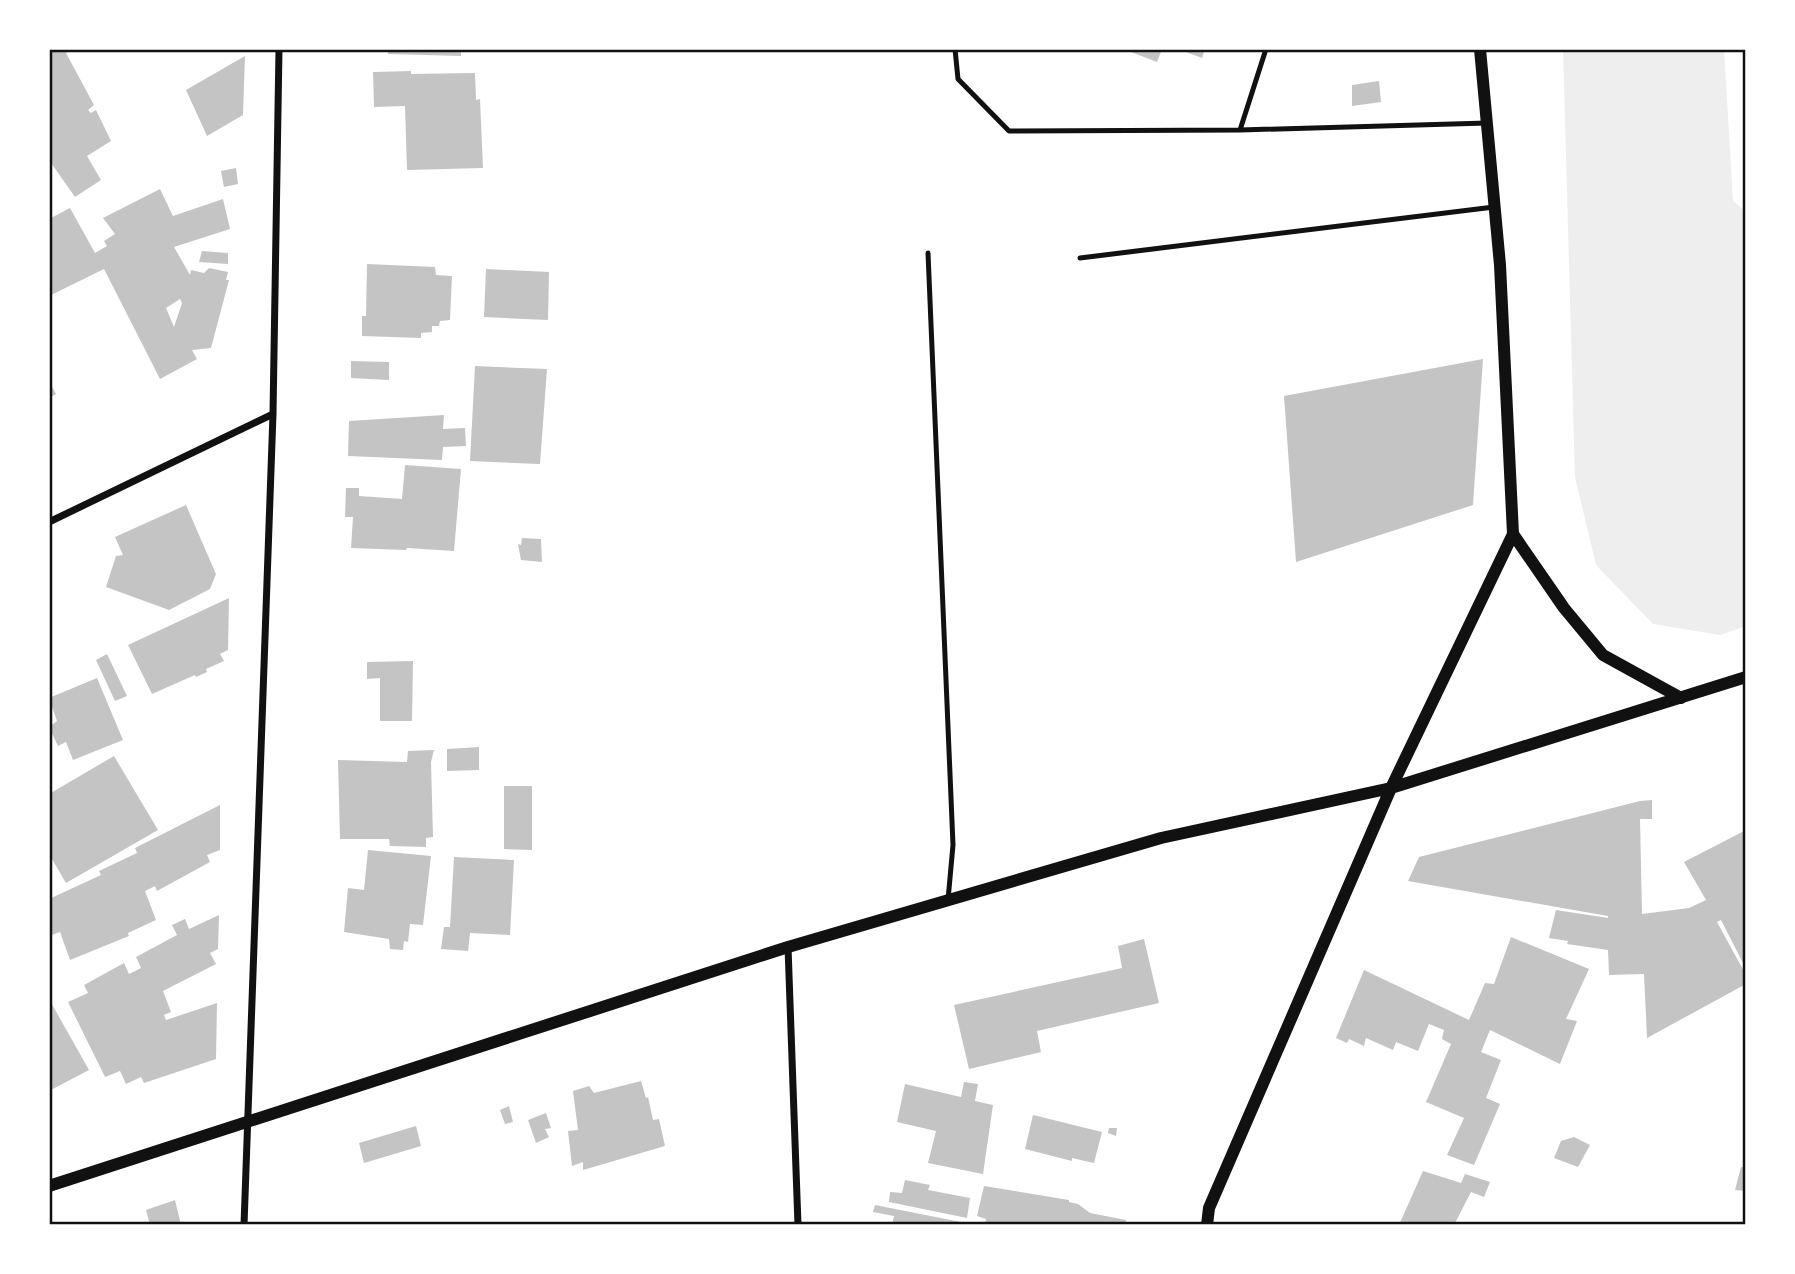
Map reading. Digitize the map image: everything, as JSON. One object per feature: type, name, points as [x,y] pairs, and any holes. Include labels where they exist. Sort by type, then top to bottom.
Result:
[{"type":"street","points":[[244,1225],[273,414],[279,49]]},
{"type":"street","points":[[1206,1225],[1209,1208],[1391,788],[1513,534],[1500,265],[1480,49]]},
{"type":"street","points":[[49,522],[273,414]]},
{"type":"street","points":[[1513,534],[1564,608],[1603,655],[1681,698]]},
{"type":"street","points":[[49,1186],[788,947],[1161,838],[1391,788],[1746,677]]},
{"type":"street","points":[[788,947],[798,1225]]},
{"type":"lane","points":[[955,49],[958,79],[1009,131],[1240,130],[1487,123]]},
{"type":"lane","points":[[1240,130],[1266,49]]},
{"type":"lane","points":[[1080,258],[1495,207]]},
{"type":"lane","points":[[928,253],[953,845],[948,900]]},
{"type":"shaded area","points":[[1563,49],[1724,49],[1733,201],[1746,212],[1746,626],[1720,635],[1653,624],[1596,565],[1575,477]]},
{"type":"building","points":[[49,49],[73,49],[66,53],[94,105],[88,110],[91,113],[96,110],[111,141],[87,156],[101,180],[75,197],[49,160]]},
{"type":"building","points":[[388,49],[461,49],[461,56],[388,54]]},
{"type":"building","points":[[1123,49],[1162,49],[1157,62]]},
{"type":"building","points":[[1178,49],[1205,49],[1202,58]]},
{"type":"building","points":[[245,56],[243,115],[207,136],[186,90]]},
{"type":"building","points":[[411,71],[411,74],[475,73],[476,100],[480,99],[483,168],[407,170],[405,106],[374,107],[373,72]]},
{"type":"building","points":[[1379,81],[1381,102],[1352,106],[1352,85]]},
{"type":"building","points":[[236,168],[238,184],[224,187],[221,171]]},
{"type":"building","points":[[160,189],[173,216],[223,199],[230,229],[174,247],[190,275],[191,270],[204,273],[209,268],[228,272],[226,280],[229,280],[211,348],[192,350],[197,359],[160,379],[104,269],[49,296],[49,219],[70,208],[95,253],[107,246],[104,241],[115,234],[103,218]],"holes":[[[180,299],[182,303],[174,327],[166,308]]]},
{"type":"building","points":[[202,251],[228,253],[228,264],[199,262]]},
{"type":"building","points":[[367,264],[435,267],[436,275],[452,276],[450,320],[440,321],[439,326],[432,326],[432,332],[421,333],[421,338],[362,336],[362,316],[366,316]]},
{"type":"building","points":[[486,269],[549,272],[548,320],[484,317]]},
{"type":"building","points":[[1483,359],[1473,505],[1296,562],[1284,396]]},
{"type":"building","points":[[351,361],[389,362],[389,380],[351,378]]},
{"type":"building","points":[[475,366],[547,369],[540,464],[470,461]]},
{"type":"building","points":[[49,381],[56,394],[49,398]]},
{"type":"building","points":[[444,415],[443,429],[465,428],[466,446],[443,447],[442,460],[348,456],[349,421]]},
{"type":"building","points":[[405,465],[461,469],[454,551],[351,548],[353,517],[345,517],[346,488],[359,488],[359,496],[402,499]]},
{"type":"building","points":[[186,505],[216,574],[210,589],[169,610],[106,587],[116,556],[123,555],[115,537]]},
{"type":"building","points":[[522,538],[541,539],[542,562],[521,560],[518,544],[521,545]]},
{"type":"building","points":[[229,598],[228,650],[220,654],[224,661],[206,669],[207,672],[152,694],[128,645]]},
{"type":"building","points":[[107,654],[127,696],[115,701],[96,660]]},
{"type":"building","points":[[413,661],[412,721],[380,721],[380,678],[367,679],[367,662]]},
{"type":"building","points":[[97,678],[123,740],[73,760],[66,742],[58,746],[49,727],[57,721],[49,698]]},
{"type":"building","points":[[479,747],[479,770],[447,771],[447,749]]},
{"type":"building","points":[[434,750],[431,762],[433,837],[426,838],[426,847],[390,846],[389,839],[340,839],[338,760],[407,762],[408,751]]},
{"type":"building","points":[[114,756],[158,830],[66,883],[49,854],[49,794]]},
{"type":"building","points":[[504,786],[532,786],[532,850],[504,849]]},
{"type":"building","points":[[1652,800],[1652,819],[1640,819],[1642,914],[1689,908],[1706,900],[1684,862],[1746,830],[1746,964],[1744,965],[1721,920],[1717,922],[1746,975],[1746,984],[1647,1038],[1644,974],[1609,975],[1608,950],[1567,944],[1568,941],[1549,938],[1556,910],[1608,916],[1408,881],[1419,857]]},
{"type":"building","points":[[220,805],[220,850],[207,855],[210,862],[157,891],[155,886],[145,891],[156,920],[128,933],[129,936],[70,960],[60,932],[49,936],[49,899],[101,875],[99,871],[137,853],[135,848]]},
{"type":"building","points":[[368,850],[431,856],[423,925],[410,924],[408,942],[404,941],[403,950],[390,949],[389,939],[344,932],[348,888],[364,890]]},
{"type":"building","points":[[454,857],[514,860],[510,935],[470,933],[468,951],[441,949],[444,927],[450,927]]},
{"type":"building","points":[[219,915],[218,949],[210,953],[216,964],[163,991],[171,1012],[164,1015],[166,1020],[217,1003],[216,1059],[144,1083],[141,1077],[126,1084],[120,1071],[105,1077],[68,1002],[88,993],[84,985],[124,963],[129,974],[141,968],[136,957],[177,935],[172,925],[185,919],[189,929]]},
{"type":"building","points":[[1511,937],[1589,969],[1566,1019],[1577,1021],[1560,1064],[1490,1030],[1481,1052],[1501,1060],[1486,1098],[1500,1104],[1474,1165],[1447,1155],[1464,1118],[1426,1102],[1451,1044],[1442,1039],[1444,1030],[1429,1024],[1418,1051],[1396,1042],[1393,1050],[1366,1038],[1364,1046],[1349,1039],[1347,1043],[1336,1038],[1364,970],[1469,1020],[1485,983],[1494,984]]},
{"type":"building","points":[[1144,939],[1159,1003],[1037,1031],[1041,1052],[969,1069],[954,1005],[1122,968],[1118,946]]},
{"type":"building","points":[[49,999],[89,1070],[49,1091]]},
{"type":"building","points":[[641,1081],[653,1120],[659,1119],[665,1146],[583,1170],[583,1162],[572,1166],[568,1131],[578,1130],[573,1091],[589,1086],[594,1093]]},
{"type":"building","points":[[964,1082],[978,1084],[975,1101],[993,1105],[983,1174],[928,1163],[936,1131],[897,1122],[905,1084],[961,1097]]},
{"type":"building","points":[[509,1106],[513,1122],[505,1124],[500,1110]]},
{"type":"building","points":[[546,1113],[551,1128],[545,1129],[549,1137],[536,1143],[528,1120]]},
{"type":"building","points":[[1033,1115],[1102,1132],[1094,1163],[1072,1158],[1072,1161],[1025,1149]]},
{"type":"building","points":[[416,1126],[421,1146],[364,1163],[359,1143]]},
{"type":"building","points":[[1109,1128],[1117,1128],[1116,1136],[1108,1133]]},
{"type":"building","points":[[1574,1137],[1590,1145],[1578,1167],[1554,1158],[1561,1141]]},
{"type":"building","points":[[1741,1167],[1746,1168],[1746,1191],[1735,1190]]},
{"type":"building","points":[[1423,1171],[1461,1183],[1465,1174],[1490,1182],[1484,1197],[1471,1192],[1454,1225],[1399,1225]]},
{"type":"building","points":[[905,1180],[930,1185],[928,1190],[970,1198],[967,1218],[889,1202],[890,1192],[902,1193]]},
{"type":"building","points":[[984,1186],[1069,1200],[1090,1213],[1126,1220],[1125,1225],[985,1225],[986,1219],[977,1216]]},
{"type":"building","points":[[175,1200],[181,1225],[150,1225],[146,1210]]},
{"type":"building","points":[[875,1205],[971,1225],[892,1225],[894,1216],[873,1212]]}]
